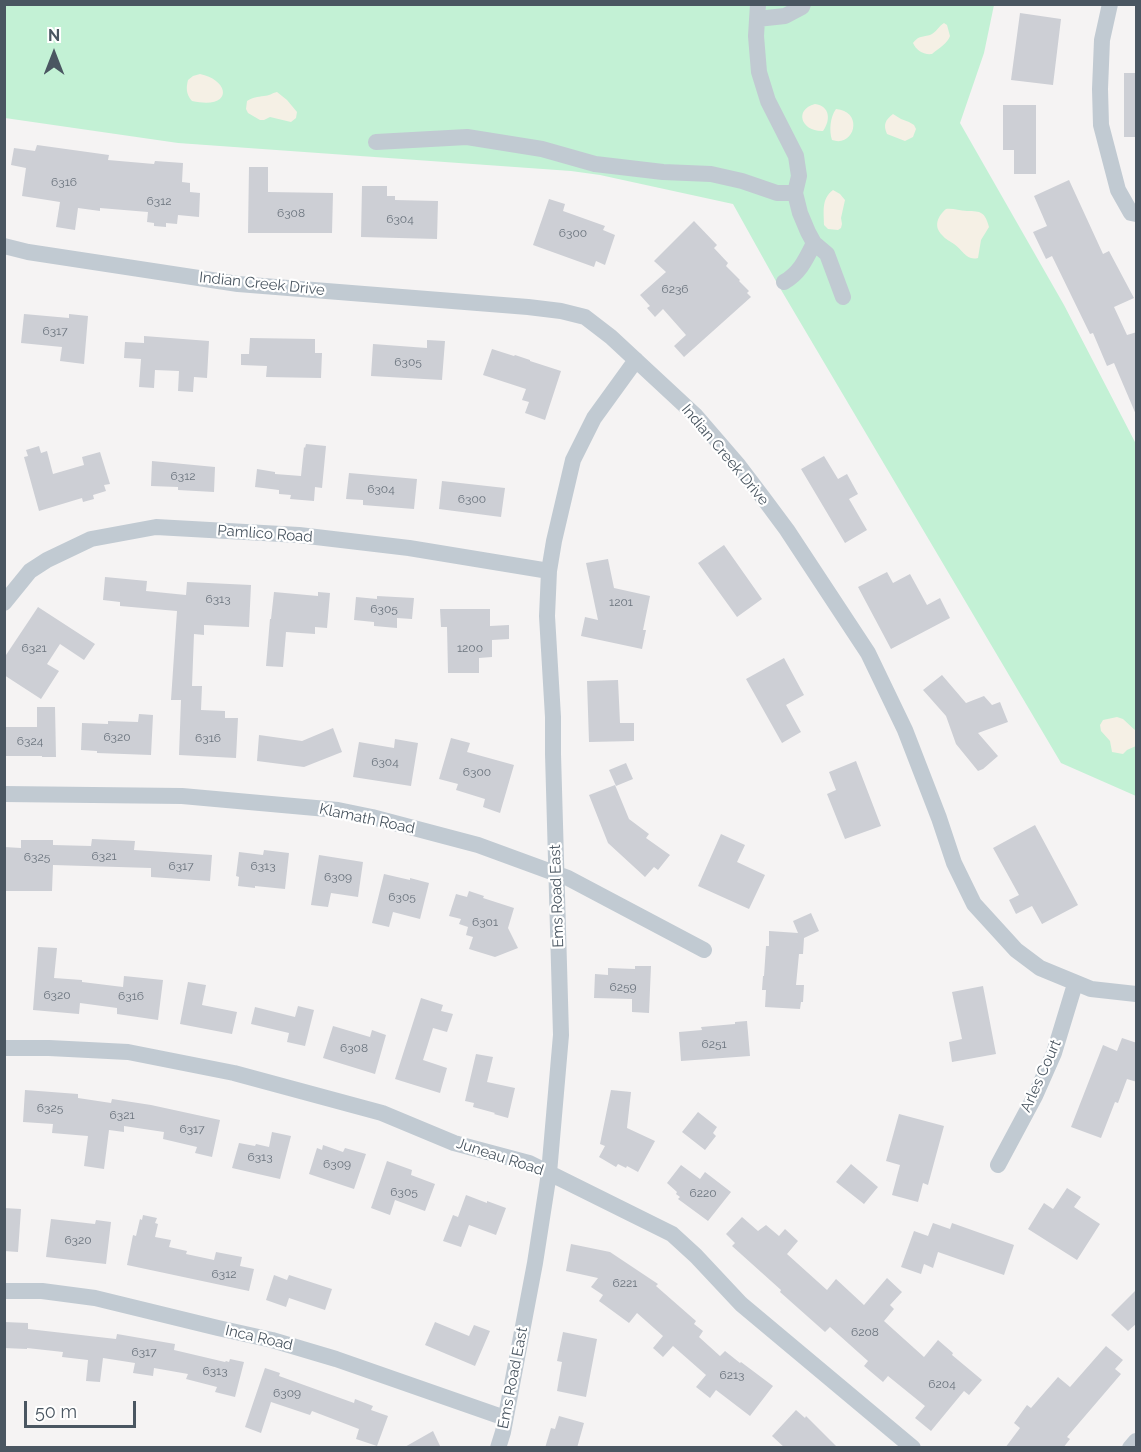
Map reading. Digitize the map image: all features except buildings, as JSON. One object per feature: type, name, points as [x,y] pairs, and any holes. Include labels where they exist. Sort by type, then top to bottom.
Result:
[{"type":"street","points":[[803,4],[802,7],[785,16],[757,12],[759,72],[768,101],[796,156],[799,176],[795,193],[800,213],[814,243],[826,254],[843,297]]},
{"type":"street","points":[[1110,4],[1102,40],[1101,125],[1118,190],[1135,217]]},
{"type":"street","points":[[376,142],[468,137],[542,149],[595,164],[663,172],[711,174],[742,181],[777,193],[795,193]]},
{"type":"street","points":[[784,282],[799,271],[814,243]]},
{"type":"street","name":"Indian Creek Drive","points":[[4,246],[28,252],[238,284],[516,306],[561,311],[585,317],[611,337],[695,415],[745,474],[787,530],[868,653],[905,730],[954,863],[974,904],[1016,950],[1041,968],[1091,990],[1137,994]]},
{"type":"street","name":"Ems Road East","points":[[498,1448],[535,1263],[549,1173],[561,1035],[553,717],[547,616],[549,571],[573,460],[594,418],[636,360]]},
{"type":"street","name":"Pamlico Road","points":[[4,603],[30,571],[47,560],[91,539],[156,527],[310,537],[409,548],[549,571]]},
{"type":"street","name":"Klamath Road","points":[[4,794],[182,796],[338,810],[372,817],[478,845],[556,873],[704,950]]},
{"type":"street","name":"Arles Court","points":[[998,1165],[1035,1096],[1054,1053],[1075,984]]},
{"type":"street","name":"Juneau Road","points":[[4,1048],[128,1052],[234,1073],[382,1113],[454,1143],[529,1163],[672,1234],[741,1304],[913,1448]]},
{"type":"street","name":"Inca Road","points":[[4,1290],[42,1291],[95,1299],[272,1340],[336,1359],[505,1418]]},
{"type":"street","points":[[1130,1448],[1137,1441]]},
{"type":"green space","points":[[5,5],[994,5],[984,53],[960,123],[1064,305],[1136,444],[1136,796],[1061,763],[777,283],[733,204],[600,175],[571,171],[178,143],[5,118]]},
{"type":"sand","points":[[944,23],[947,25],[950,36],[947,41],[932,54],[920,52],[913,43],[915,40],[932,34]]},
{"type":"sand","points":[[200,74],[217,82],[222,88],[221,98],[206,103],[192,101],[187,91],[188,80]]},
{"type":"sand","points":[[277,92],[297,112],[296,118],[291,122],[270,117],[260,120],[248,113],[247,101]]},
{"type":"sand","points":[[815,104],[824,108],[828,114],[823,131],[810,128],[803,120],[804,111]]},
{"type":"sand","points":[[836,109],[845,111],[853,122],[851,134],[840,141],[832,140],[831,132],[831,120]]},
{"type":"sand","points":[[893,114],[914,125],[916,129],[913,137],[905,141],[887,134],[886,123]]},
{"type":"sand","points":[[833,190],[845,200],[842,224],[838,230],[828,229],[824,225],[825,202]]},
{"type":"sand","points":[[946,209],[979,212],[986,218],[989,227],[981,240],[978,258],[970,258],[939,232],[938,221]]},
{"type":"sand","points":[[1117,717],[1123,719],[1136,731],[1136,746],[1123,754],[1112,752],[1110,741],[1101,731],[1100,725],[1103,720]]}]
